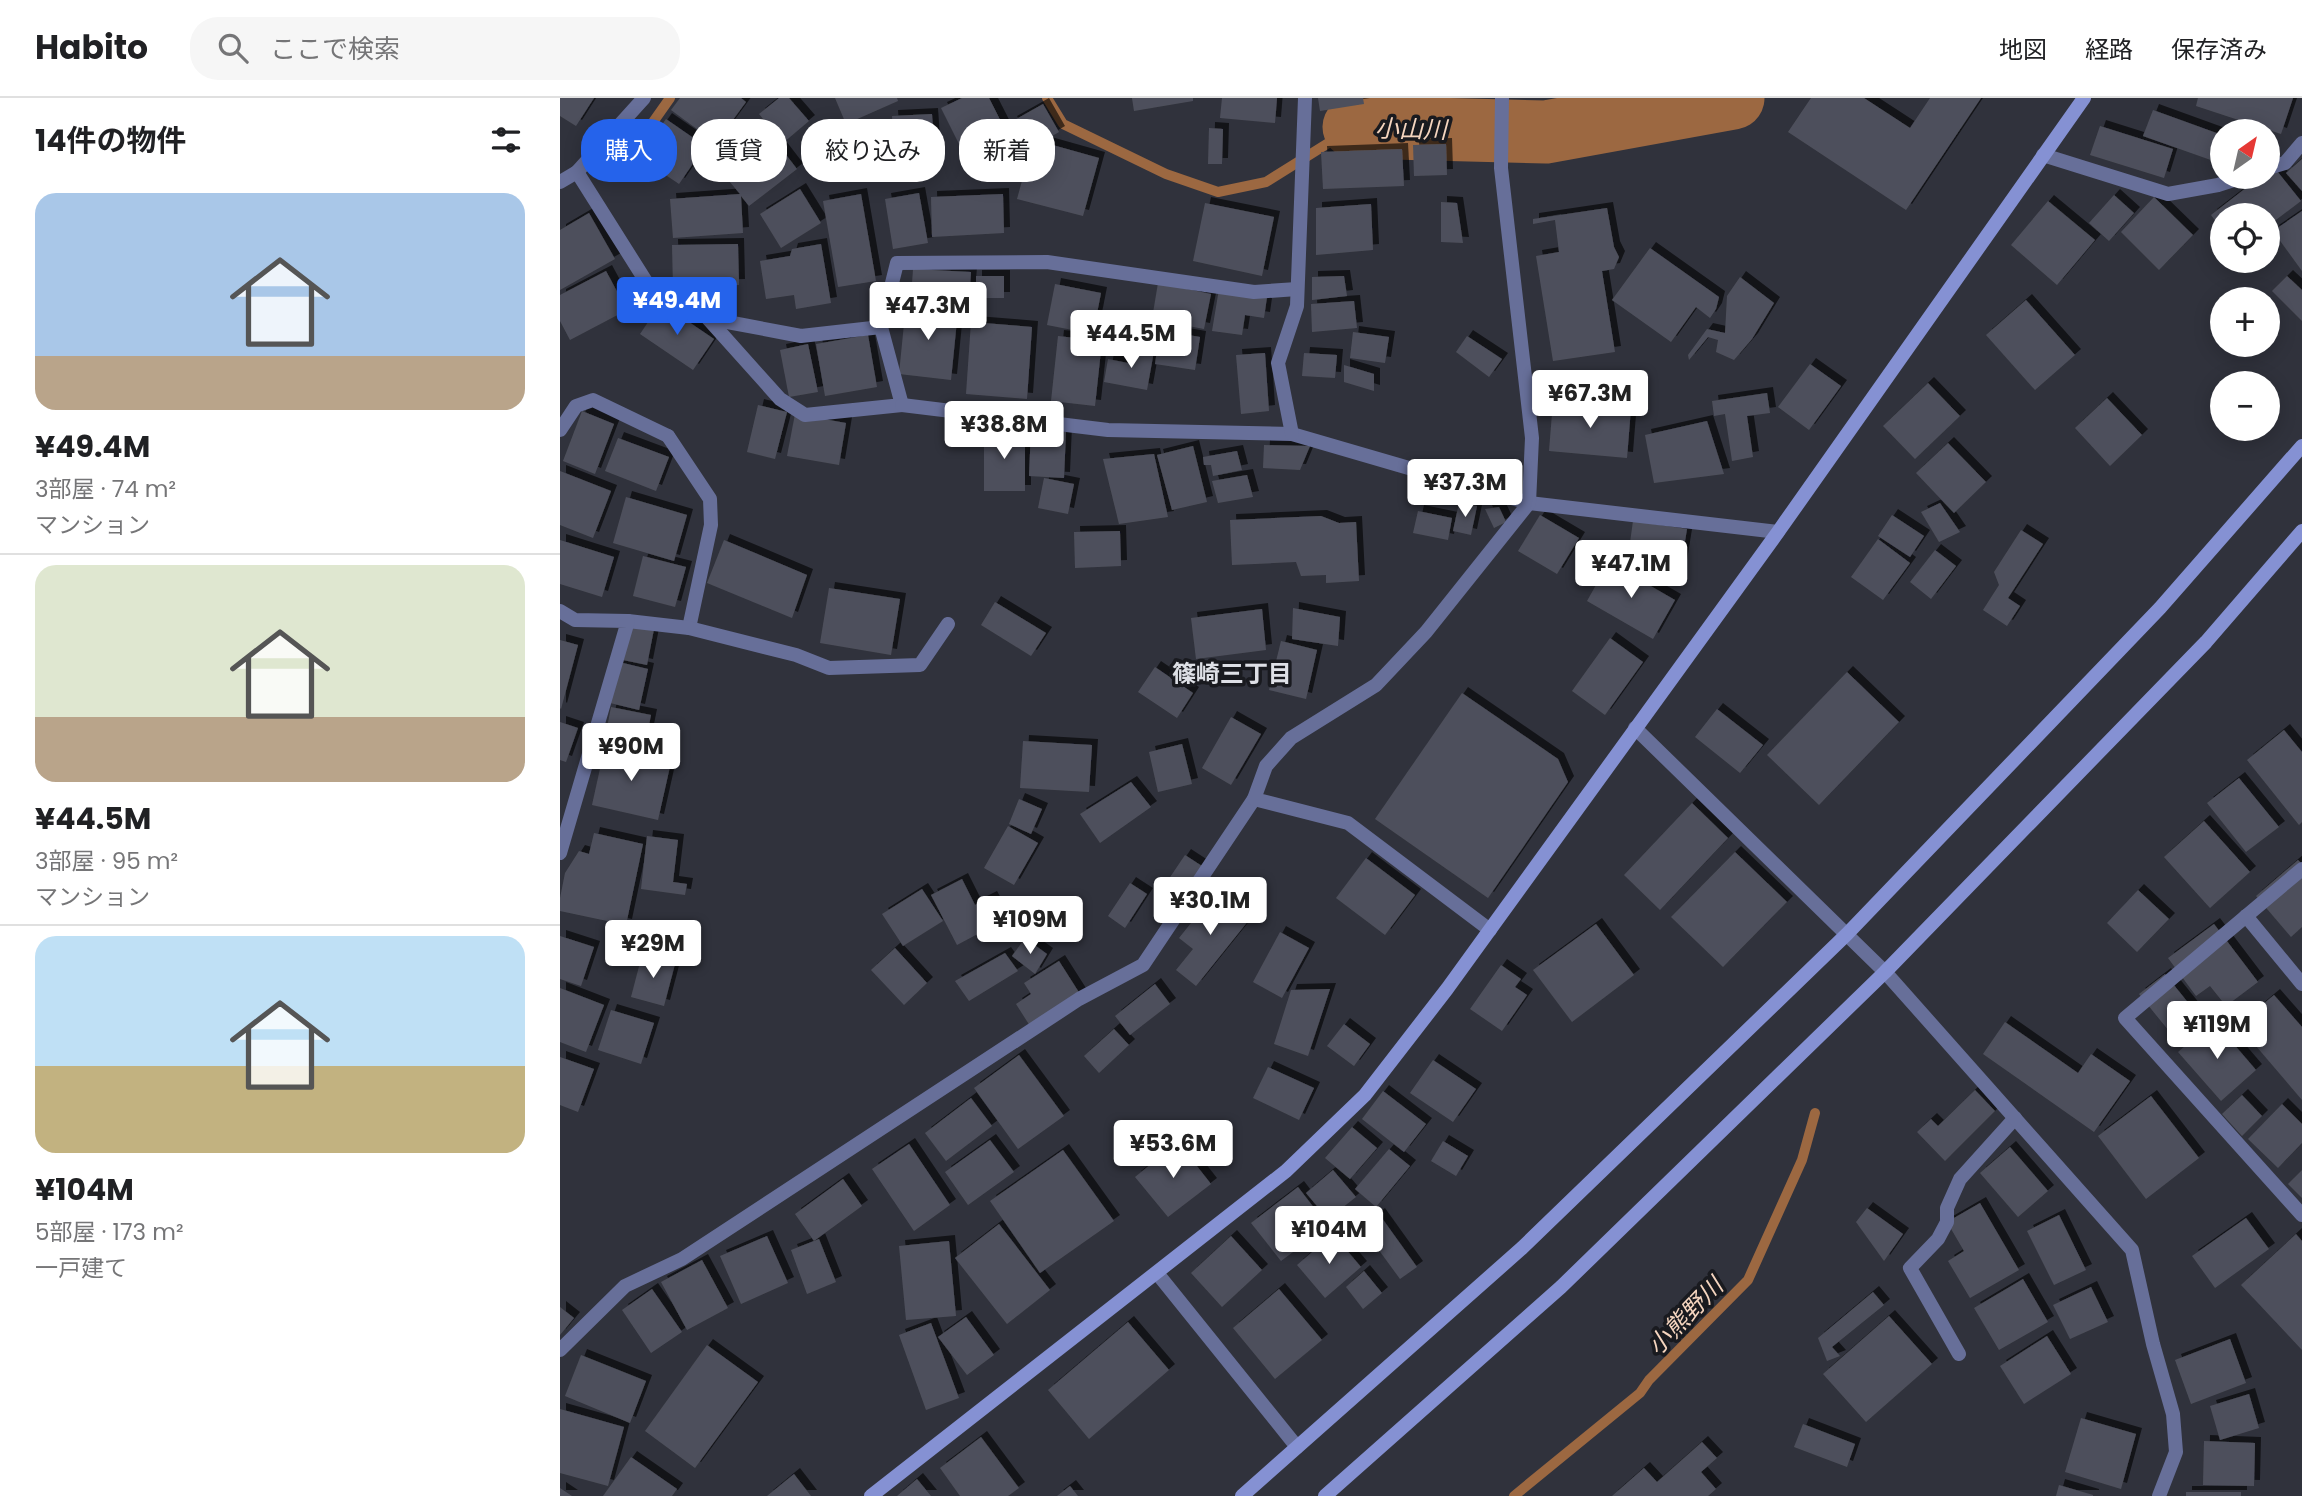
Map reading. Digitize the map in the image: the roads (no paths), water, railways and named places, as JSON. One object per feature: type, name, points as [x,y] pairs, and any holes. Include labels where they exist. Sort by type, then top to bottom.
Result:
[{"type":"street","points":[[560,182],[577,172],[644,98]]},
{"type":"street","points":[[1292,434],[1278,363],[1297,306],[1305,98]]},
{"type":"street","points":[[560,1350],[625,1286],[682,1259],[1079,999],[1143,965],[1254,799],[1266,766],[1291,738],[1376,685],[1426,632],[1529,503],[1532,438],[1502,167],[1502,98]]},
{"type":"street","points":[[871,1496],[1286,1171],[1365,1095],[1490,930],[1778,531],[2084,98]]},
{"type":"street","points":[[2280,164],[2285,163],[2302,144]]},
{"type":"street","points":[[2043,155],[2168,194],[2210,186]]},
{"type":"street","points":[[577,172],[652,291],[722,321],[801,336],[881,327]]},
{"type":"street","points":[[902,405],[881,327],[897,263],[1047,262],[1254,292],[1297,289]]},
{"type":"street","points":[[703,313],[780,398],[805,415],[902,405],[1108,430],[1292,434],[1529,503],[1778,531]]},
{"type":"street","points":[[560,430],[576,406],[593,400],[668,436],[710,499],[712,524],[689,628]]},
{"type":"street","points":[[1241,1496],[1522,1248],[1847,934],[2160,608],[2302,446]]},
{"type":"street","points":[[1325,1496],[1560,1287],[1885,972],[2206,642],[2302,531]]},
{"type":"street","points":[[560,611],[575,620],[628,621],[689,628],[796,655],[828,668],[920,665],[948,624]]},
{"type":"street","points":[[560,853],[628,621]]},
{"type":"street","points":[[1635,729],[1885,972],[2132,1250],[2153,1344],[2173,1414],[2176,1451],[2159,1496]]},
{"type":"street","points":[[1254,799],[1348,823],[1490,930]]},
{"type":"street","points":[[2302,869],[2125,1018],[2302,1215]]},
{"type":"street","points":[[2246,916],[2302,984]]},
{"type":"street","points":[[1959,1354],[1910,1268],[1938,1239],[1947,1222],[1947,1208],[1961,1179],[2015,1118]]},
{"type":"street","points":[[1157,1273],[1297,1447]]},
{"type":"waterway","name":"小山川","points":[[655,119],[670,98]]},
{"type":"waterway","name":"小山川","points":[[1047,98],[1063,124],[1166,174],[1218,192],[1266,182],[1354,127]]},
{"type":"waterway","name":"小山川","points":[[1354,127],[1546,132],[1733,98]]},
{"type":"waterway","name":"小熊野川","points":[[1514,1496],[1640,1393],[1649,1380],[1748,1280],[1802,1160],[1815,1113]]},
{"type":"district","name":"篠崎三丁目","points":[[1232,673]]}]
